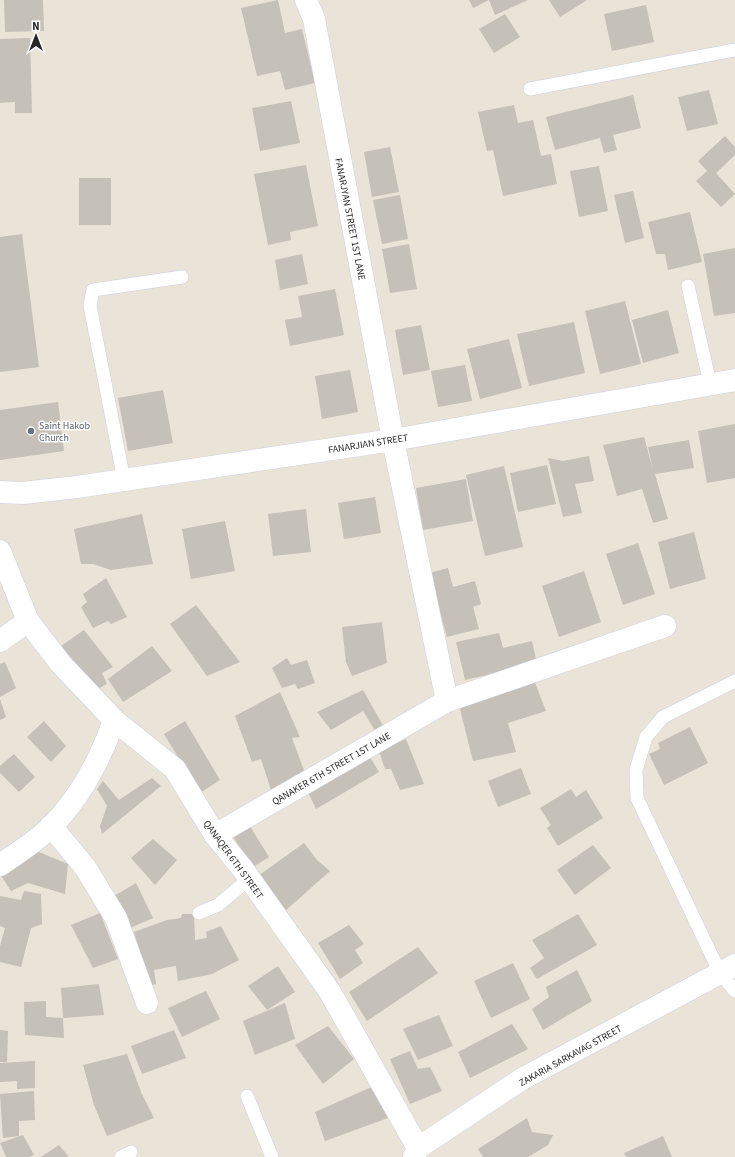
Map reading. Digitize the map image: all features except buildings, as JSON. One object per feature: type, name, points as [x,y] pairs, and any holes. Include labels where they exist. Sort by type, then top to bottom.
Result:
[{"type":"street","name":"FANARJYAN STREET 1ST LANE","points":[[306,0],[314,19],[393,440]]},
{"type":"street","name":"FANARJIAN STREET","points":[[0,492],[22,493],[77,487],[393,440],[735,380]]},
{"type":"street","points":[[393,440],[447,701]]},
{"type":"street","name":"QANAQER 6TH STREET","points":[[0,551],[28,621],[61,664],[114,720],[175,769],[215,835],[249,879],[330,992],[418,1154]]},
{"type":"street","points":[[0,641],[28,621]]},
{"type":"street","name":"QANAKER 6TH STREET 1ST LANE","points":[[215,835],[447,701],[665,626]]},
{"type":"street","points":[[0,865],[51,826],[79,793],[105,746],[114,720]]},
{"type":"street","points":[[51,826],[85,867],[116,918],[147,1003]]},
{"type":"street","name":"ZAKARIA SARKAVAG STREET","points":[[418,1154],[522,1080],[728,969]]},
{"type":"lane","points":[[530,89],[735,50]]},
{"type":"lane","points":[[124,480],[90,306],[93,290],[182,277]]},
{"type":"lane","points":[[688,286],[710,384]]},
{"type":"lane","points":[[735,681],[663,717],[646,736],[636,770],[638,798],[728,969],[735,990]]},
{"type":"lane","points":[[199,913],[218,905],[249,879]]},
{"type":"lane","points":[[247,1096],[272,1157]]},
{"type":"place","name":"Saint Hakob Church","points":[[31,431]]}]
